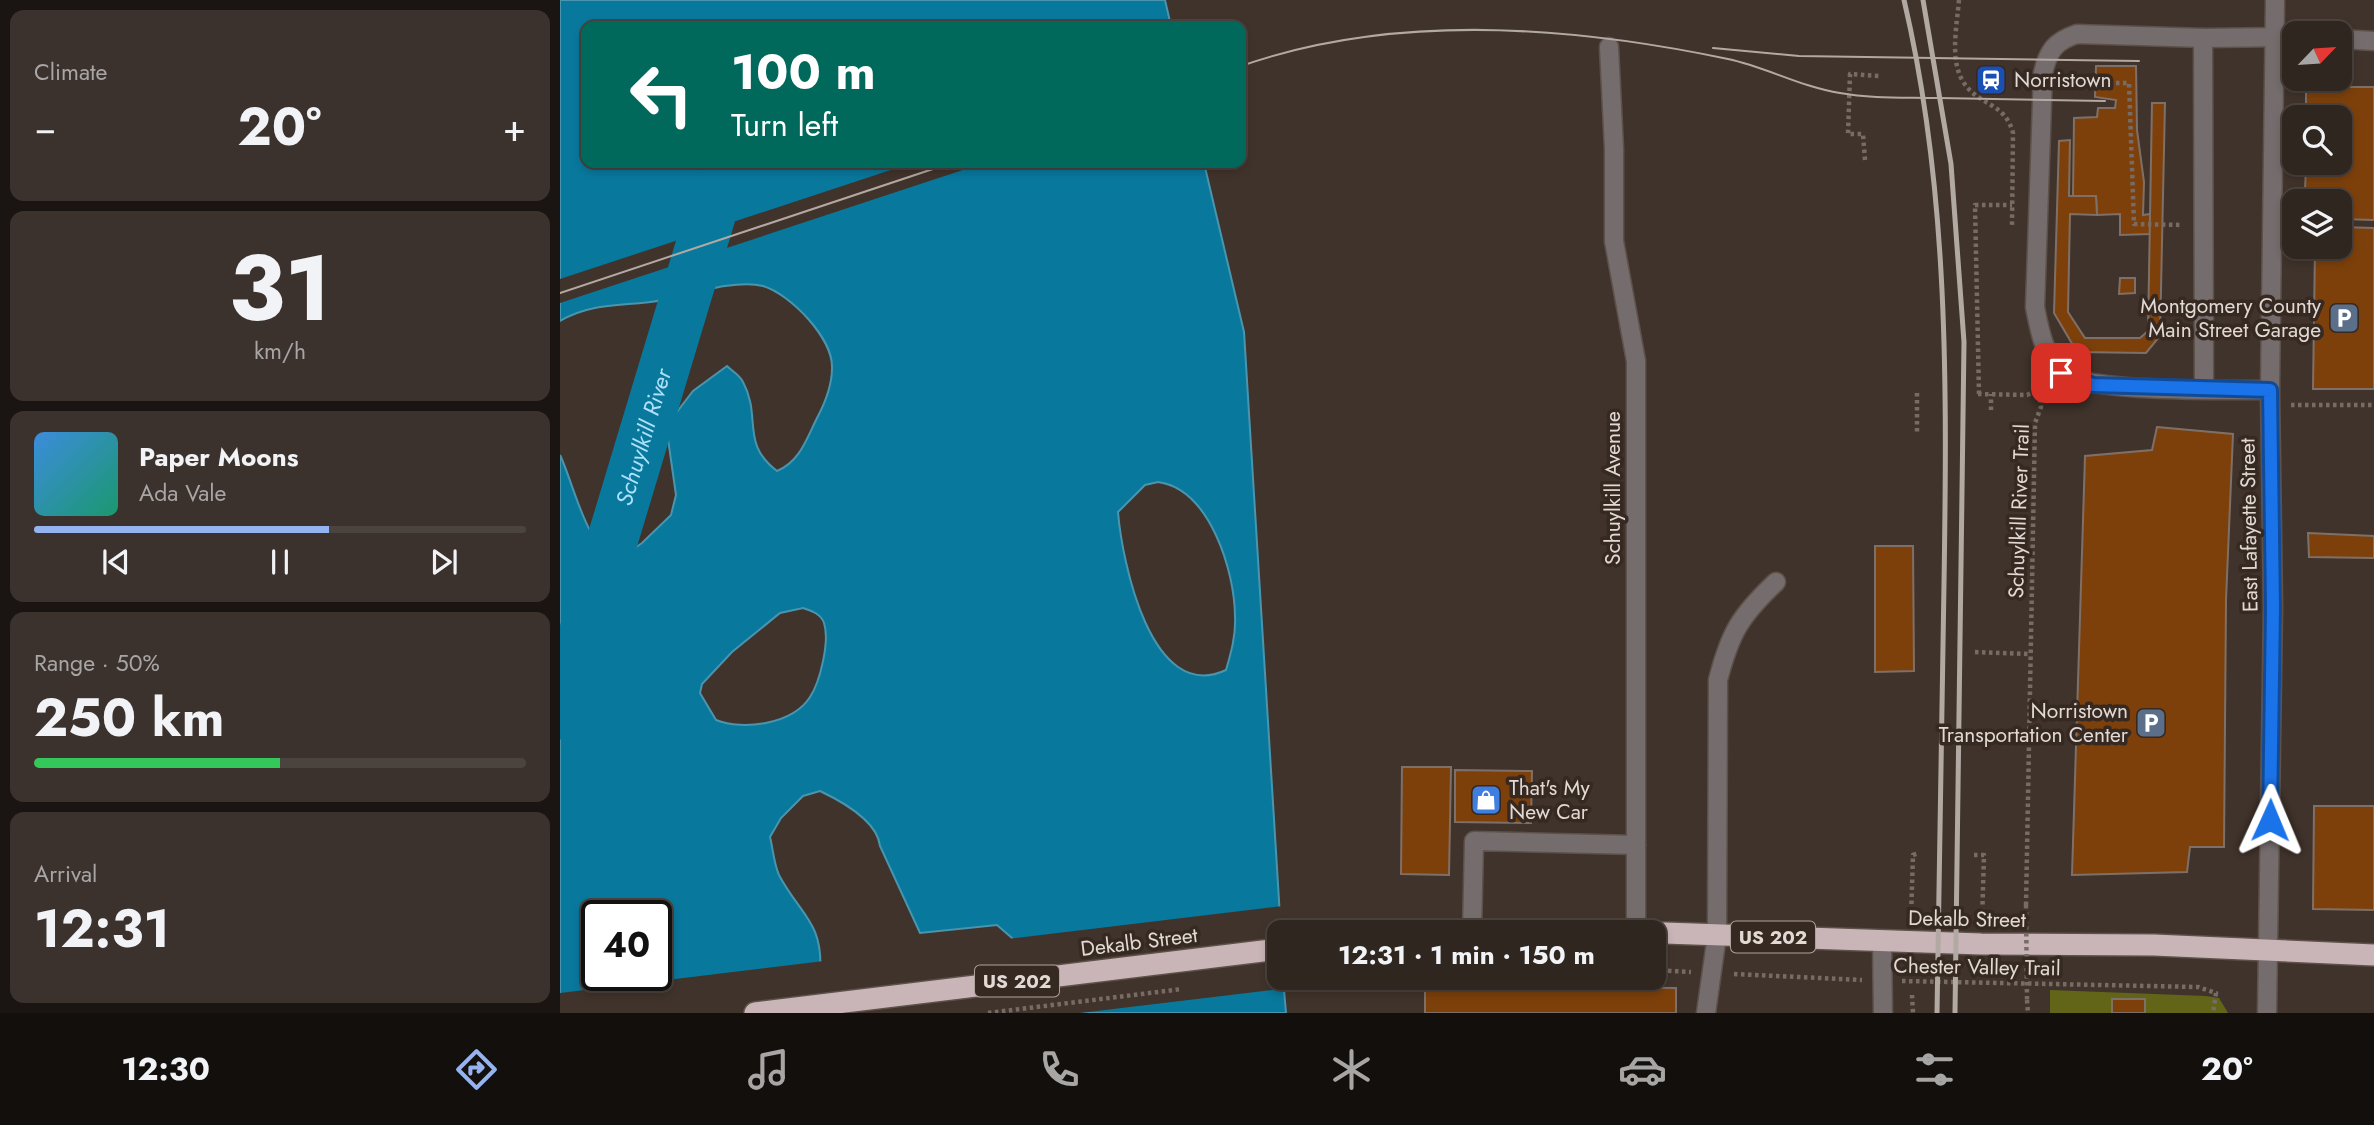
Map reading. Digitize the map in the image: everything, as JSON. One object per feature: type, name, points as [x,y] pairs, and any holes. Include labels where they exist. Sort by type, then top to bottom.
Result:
[{"type":"highway","name":"Dekalb Street","points":[[1666,933],[1882,941],[2154,945],[2374,955]]},
{"type":"highway","name":"Dekalb Street","points":[[755,1013],[1267,950]]},
{"type":"street","name":"East Lafayette Street","points":[[2267,1013],[2273,607],[2271,397],[2275,0]]},
{"type":"street","points":[[2271,397],[2204,389],[2093,385],[2077,380],[2061,373],[2052,359],[2041,335],[2035,307],[2043,74],[2048,52],[2061,39],[2077,34],[2203,38],[2282,36]]},
{"type":"street","points":[[2203,38],[2204,389]]},
{"type":"street","points":[[2352,40],[2374,41]]},
{"type":"street","name":"Schuylkill Avenue","points":[[1609,47],[1614,149],[1614,241],[1636,361],[1636,920]]},
{"type":"street","points":[[1706,1013],[1717,935],[1718,680],[1728,639],[1753,604],[1776,582]]},
{"type":"street","points":[[1472,920],[1474,841],[1636,845]]},
{"type":"street","points":[[1882,941],[1883,1013]]},
{"type":"path","points":[[1959,0],[1957,65],[1964,84],[2010,119],[2013,133],[2013,232]]},
{"type":"path","points":[[1864,160],[1863,134],[1848,134],[1850,74],[1879,76]]},
{"type":"path","points":[[2095,83],[2129,83],[2134,224],[2203,226]]},
{"type":"path","points":[[2012,205],[1975,205],[1978,394],[2027,395]]},
{"type":"path","name":"Schuylkill River Trail","points":[[2028,1013],[2026,905],[2035,423],[2042,407],[2038,381],[2031,371]]},
{"type":"path","points":[[1917,393],[1917,433]]},
{"type":"path","points":[[1991,394],[1991,410]]},
{"type":"path","points":[[2271,397],[2374,405]]},
{"type":"path","points":[[1975,652],[2030,654]]},
{"type":"path","points":[[1912,896],[1913,855],[1919,853]]},
{"type":"path","points":[[1974,855],[1984,855],[1983,900]]},
{"type":"path","points":[[1666,971],[1689,972]]},
{"type":"path","name":"Chester Valley Trail","points":[[1737,974],[1881,981],[2197,987],[2216,993],[2213,1013]]},
{"type":"path","points":[[988,1013],[1196,987]]},
{"type":"path","points":[[1913,995],[1913,1013]]},
{"type":"shaded area","points":[[2050,990],[2206,996],[2219,998],[2228,1013],[2050,1013]]},
{"type":"water","points":[[560,0],[1165,0],[1170,21],[581,21],[581,168],[1205,168],[1244,332],[1280,920],[1267,920],[1267,990],[1284,990],[1286,1013],[1024,1013],[1012,938],[997,925],[920,933],[872,828],[857,813],[820,791],[803,796],[781,818],[770,837],[779,875],[814,930],[820,956],[820,974],[560,1013],[560,455],[589,529],[597,543],[618,560],[642,543],[671,515],[676,495],[667,432],[670,421],[693,391],[727,366],[738,375],[748,395],[759,450],[777,471],[797,456],[806,442],[825,400],[832,368],[825,344],[808,319],[785,298],[763,286],[740,284],[663,300],[585,310],[560,321]],"holes":[[[1158,482],[1176,488],[1192,500],[1216,535],[1234,599],[1233,644],[1226,670],[1200,675],[1178,667],[1160,648],[1145,622],[1126,562],[1118,512],[1145,485]],[[803,608],[823,620],[826,640],[817,682],[802,706],[792,714],[767,723],[740,725],[716,720],[700,693],[702,684],[732,652],[780,613]]]},
{"type":"pier","points":[[897,168],[969,168],[560,303],[560,279]]},
{"type":"pier","points":[[1283,906],[1284,920],[1267,920],[1267,990],[1271,990],[1080,1013],[1021,1013],[1008,939]]},
{"type":"pier","points":[[824,961],[826,997],[831,1013],[560,1013],[560,993],[581,990],[672,991],[672,979]]},
{"type":"building","points":[[2096,66],[2136,66],[2137,130],[2144,182],[2143,215],[2150,214],[2150,234],[2120,235],[2120,214],[2097,215],[2096,196],[2073,196],[2074,118],[2097,117],[2098,108],[2115,108],[2116,100],[2095,97]]},
{"type":"building","points":[[2352,87],[2374,87],[2374,220],[2352,219],[2352,189],[2305,189],[2306,175],[2352,175],[2352,105],[2306,105],[2306,91],[2352,91]]},
{"type":"building","points":[[2152,103],[2165,103],[2160,336],[2146,353],[2077,352],[2054,313],[2059,141],[2070,140],[2069,196],[2096,196],[2097,215],[2070,214],[2068,312],[2085,338],[2140,338],[2148,331]]},
{"type":"building","name":"Montgomery County Main Street Garage","points":[[2352,227],[2374,228],[2374,389],[2313,389],[2315,259],[2352,259]]},
{"type":"building","points":[[2120,278],[2135,278],[2135,293],[2119,294]]},
{"type":"building","name":"Norristown Transportation Center","points":[[2157,427],[2233,434],[2226,600],[2224,847],[2190,847],[2187,872],[2072,875],[2085,456],[2152,450]]},
{"type":"building","points":[[2308,533],[2374,536],[2374,558],[2309,557]]},
{"type":"building","points":[[1875,546],[1913,546],[1914,671],[1875,672]]},
{"type":"building","points":[[1402,767],[1451,767],[1449,875],[1401,874]]},
{"type":"building","points":[[1455,770],[1532,771],[1531,823],[1455,822]]},
{"type":"building","points":[[2314,806],[2374,806],[2374,910],[2313,909]]},
{"type":"building","points":[[1676,988],[1676,1013],[1425,1013],[1425,990]]},
{"type":"building","points":[[2112,999],[2145,999],[2145,1013],[2112,1013]]},
{"type":"waterway","name":"Schuylkill River","points":[[560,714],[724,168]]},
{"type":"tram line","points":[[1246,65],[1300,49],[1360,37],[1422,31],[1546,32],[1728,59],[1811,86],[1852,95],[2105,101]]},
{"type":"tram line","points":[[1713,48],[1799,56],[2139,61]]},
{"type":"tram line","points":[[560,293],[936,168]]},
{"type":"railway","points":[[1904,0],[1930,144],[1945,364],[1937,1013]]},
{"type":"railway","points":[[1923,0],[1951,164],[1964,342],[1955,1013]]},
{"type":"place","name":"Norristown","points":[[1991,80]]},
{"type":"place","name":"Montgomery County Main Street Garage","points":[[2344,318]]},
{"type":"place","name":"Norristown Transportation Center","points":[[2151,723]]},
{"type":"place","name":"That's My New Car","points":[[1486,800]]},
{"type":"route","points":[[2061,373],[2093,385],[2270,390],[2273,607],[2270,820]]}]
